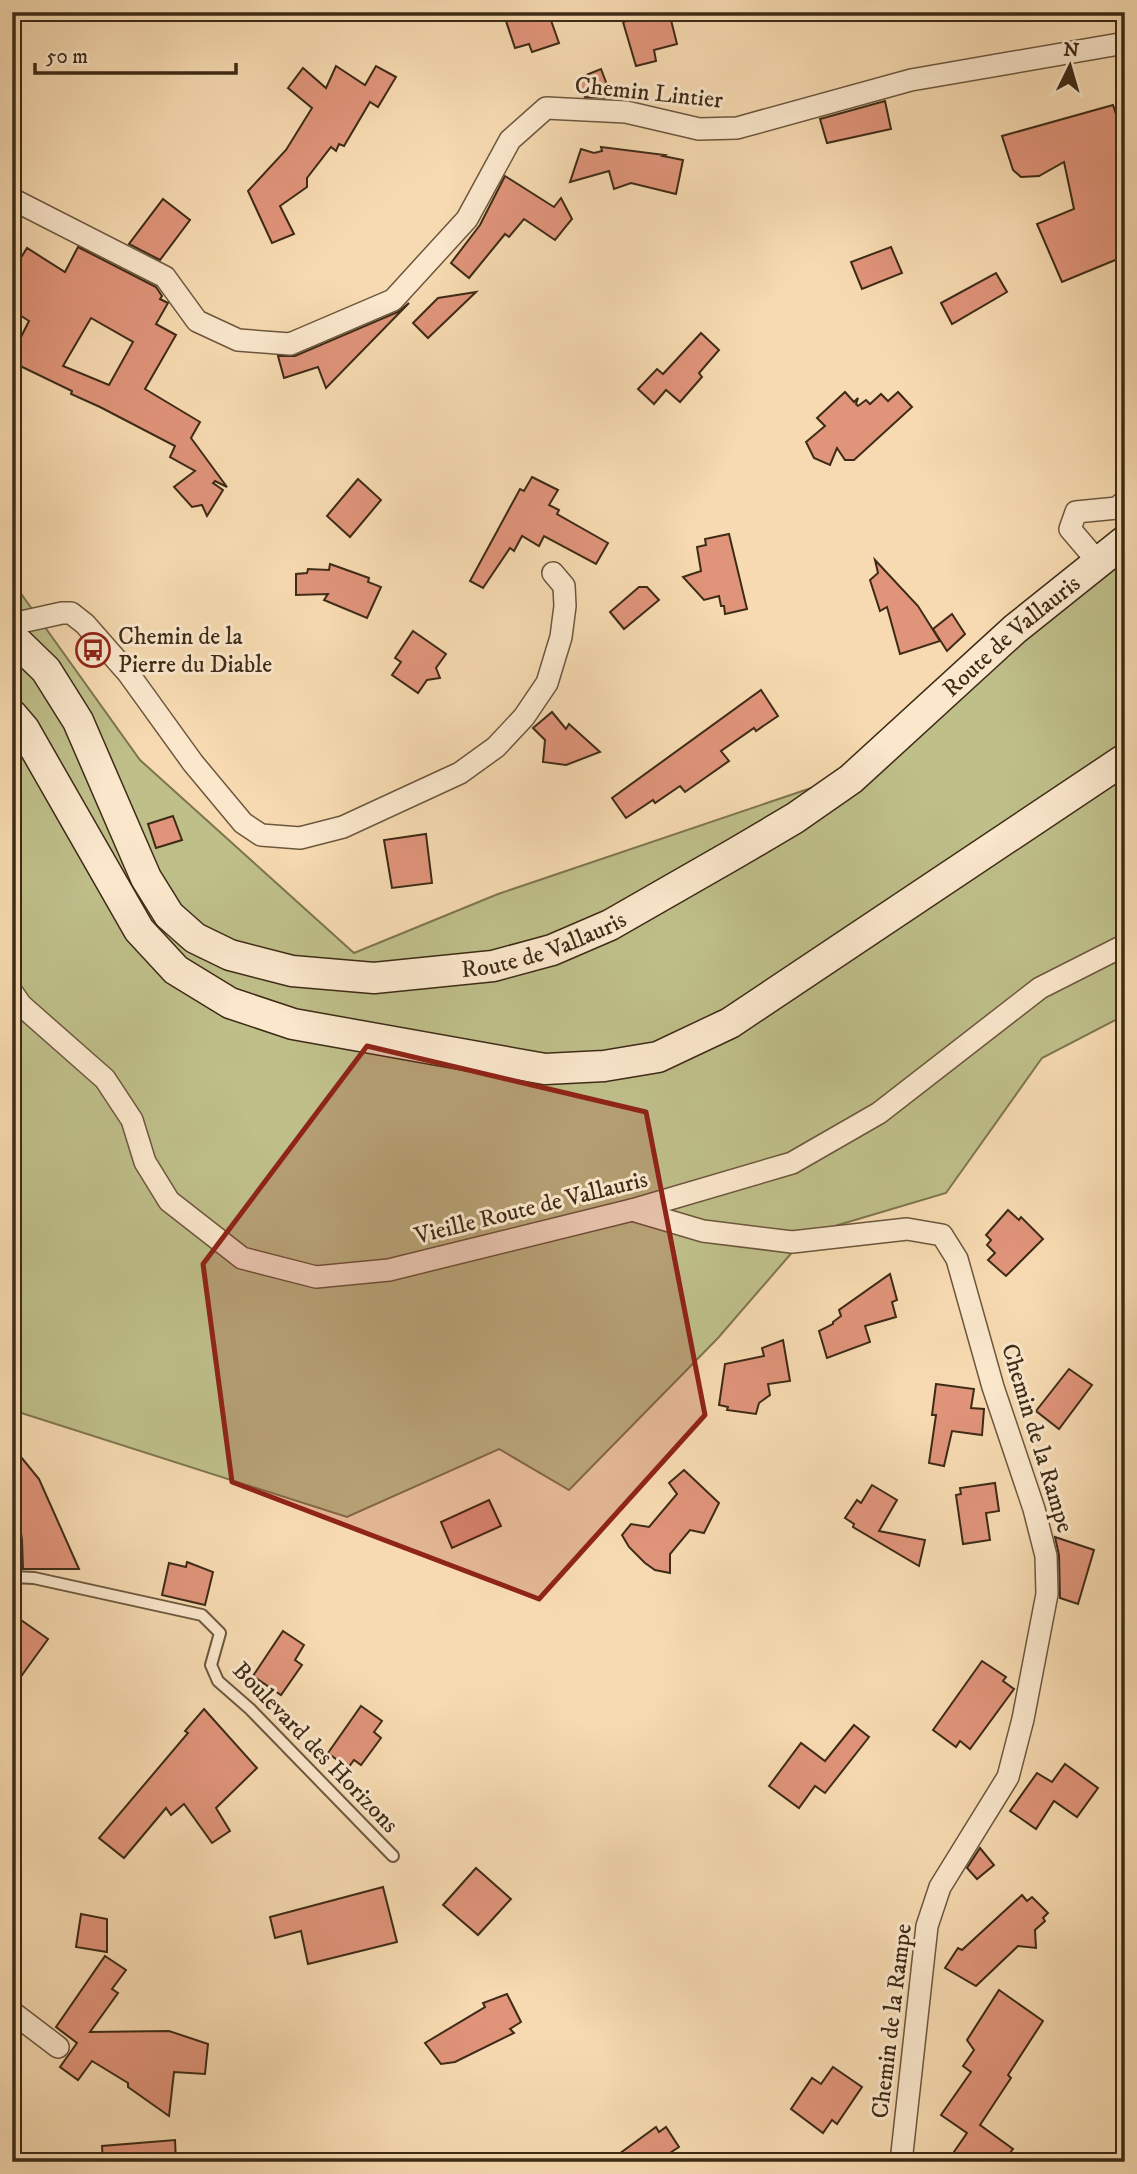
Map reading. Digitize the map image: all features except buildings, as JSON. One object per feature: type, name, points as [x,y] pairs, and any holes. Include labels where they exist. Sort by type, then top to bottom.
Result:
[{"type":"main road","name":"Route de Vallauris","points":[[12,637],[47,670],[78,721],[146,878],[169,915],[195,939],[230,955],[292,971],[374,978],[492,966],[552,950],[610,925],[734,855],[795,818],[851,779],[1015,629],[1125,541]]},
{"type":"main road","points":[[12,715],[24,729],[139,930],[176,970],[230,1003],[293,1024],[545,1069],[604,1066],[658,1057],[730,1023],[1125,759]]},
{"type":"street","name":"Chemin Lintier","points":[[12,199],[165,277],[197,321],[238,340],[290,344],[393,300],[467,219],[510,140],[546,108],[626,112],[699,130],[737,128],[911,79],[1125,43]]},
{"type":"street","points":[[1099,564],[1070,528],[1076,512],[1116,508],[1125,501]]},
{"type":"street","points":[[12,624],[71,613],[85,624],[128,673],[193,763],[243,823],[261,835],[300,838],[342,827],[460,773],[496,747],[524,717],[547,683],[561,637],[565,606],[564,586],[553,573]]},
{"type":"street","name":"Vieille Route de Vallauris","points":[[12,992],[21,1005],[105,1079],[132,1120],[145,1161],[169,1201],[242,1258],[316,1277],[389,1270],[632,1210],[792,1163],[879,1113],[1040,988],[1125,945]]},
{"type":"street","name":"Chemin de la Rampe","points":[[632,1210],[703,1231],[792,1242],[907,1229],[942,1235],[957,1259],[993,1388],[1034,1509],[1046,1556],[1047,1594],[1023,1719],[1008,1777],[940,1887],[927,1926],[901,2162]]},
{"type":"street","points":[[12,2012],[58,2047]]},
{"type":"lane","name":"Boulevard des Horizons","points":[[12,1577],[34,1578],[202,1615],[220,1633],[211,1665],[218,1681],[250,1709],[393,1856]]},
{"type":"highlighted area","points":[[367,1046],[646,1112],[705,1415],[539,1599],[232,1482],[203,1264]]},
{"type":"green space","points":[[1125,554],[1125,1015],[1042,1058],[946,1193],[808,1234],[718,1338],[569,1490],[499,1449],[347,1517],[12,1410],[12,1316],[17,1287],[12,1282],[12,581],[140,760],[354,953],[498,894],[826,783]]},
{"type":"place","name":"Chemin de la Pierre du Diable","points":[[93,650]]}]
